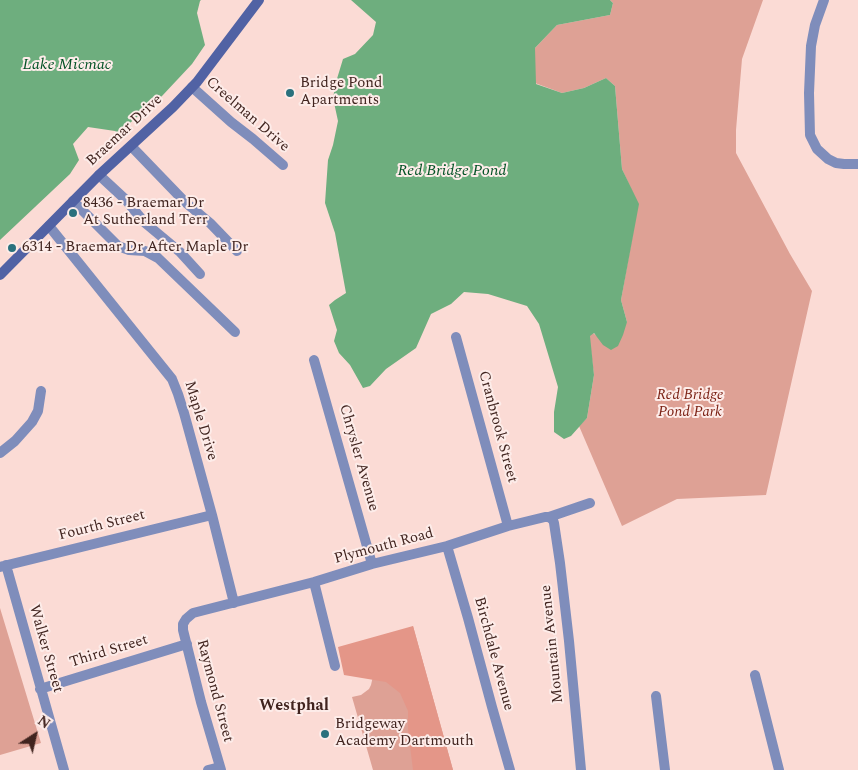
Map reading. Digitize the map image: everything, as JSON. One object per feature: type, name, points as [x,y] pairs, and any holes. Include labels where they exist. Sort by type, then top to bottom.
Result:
[{"type":"main road","name":"Braemar Drive","points":[[0,275],[99,175],[197,82],[260,0]]},
{"type":"street","points":[[824,0],[815,25],[811,46],[810,135],[817,149],[828,159],[844,164],[858,164]]},
{"type":"street","name":"Creelman Drive","points":[[192,87],[283,165]]},
{"type":"street","points":[[131,146],[237,252]]},
{"type":"street","points":[[99,175],[126,200],[144,222],[180,252],[200,274]]},
{"type":"street","points":[[73,201],[118,246],[129,250],[145,251],[158,258],[235,332]]},
{"type":"street","name":"Maple Drive","points":[[49,226],[172,379],[178,394],[212,515],[234,603]]},
{"type":"street","name":"Cranbrook Street","points":[[456,337],[508,526]]},
{"type":"street","name":"Chrysler Avenue","points":[[314,360],[372,564]]},
{"type":"street","points":[[0,453],[15,441],[32,422],[38,410],[41,391]]},
{"type":"street","name":"Plymouth Road","points":[[186,619],[193,613],[314,582],[372,564],[447,546],[508,526],[550,517],[590,503]]},
{"type":"street","name":"Fourth Street","points":[[3,566],[212,515]]},
{"type":"street","name":"Mountain Avenue","points":[[550,517],[554,523],[559,555],[581,770]]},
{"type":"street","name":"Birchdale Avenue","points":[[447,546],[510,770]]},
{"type":"street","name":"Walker Street","points":[[3,566],[64,770]]},
{"type":"street","points":[[314,582],[335,666]]},
{"type":"street","name":"Raymond Street","points":[[186,619],[183,624],[186,644],[220,768]]},
{"type":"street","name":"Third Street","points":[[40,689],[186,644]]},
{"type":"street","points":[[755,675],[779,770]]},
{"type":"street","points":[[656,696],[665,770]]},
{"type":"street","points":[[208,770],[220,768]]},
{"type":"green space","name":"Red Bridge Pond Park","points":[[610,0],[763,0],[742,59],[736,153],[812,291],[766,495],[677,499],[622,526],[579,426],[587,418],[594,375],[589,336],[593,333],[598,337],[627,322],[621,300],[638,204],[622,169],[615,86],[606,78],[584,88],[562,93],[535,83],[535,48],[557,25],[610,15],[613,3]]},
{"type":"green space","points":[[0,608],[41,743],[0,755]]},
{"type":"green space","points":[[413,626],[453,770],[373,770],[352,697],[361,695],[369,689],[373,676]]},
{"type":"shaded area","points":[[413,626],[453,770],[413,770],[408,730],[408,711],[400,693],[386,682],[344,675],[338,647]]},
{"type":"water","name":"Lake Micmac","points":[[0,0],[201,0],[197,13],[205,45],[192,64],[162,96],[118,133],[88,127],[73,144],[79,160],[70,174],[0,240]]},
{"type":"water","name":"Red Bridge Pond","points":[[351,0],[610,0],[613,3],[610,15],[557,25],[535,48],[536,84],[562,93],[584,88],[606,78],[615,86],[622,169],[639,204],[621,300],[627,322],[618,346],[611,350],[603,345],[594,333],[590,336],[594,375],[587,418],[571,436],[564,439],[554,432],[554,412],[558,387],[539,324],[527,306],[488,294],[464,292],[451,304],[431,314],[416,348],[386,369],[370,386],[363,388],[350,365],[339,353],[334,341],[337,330],[329,305],[346,293],[335,233],[325,203],[328,160],[338,121],[333,98],[343,59],[355,54],[373,35],[376,22]]},
{"type":"place","name":"Bridge Pond Apartments","points":[[290,93]]},
{"type":"place","name":"8436 - Braemar Dr At Sutherland Terr","points":[[73,213]]},
{"type":"place","name":"6314 - Braemar Dr After Maple Dr","points":[[12,248]]},
{"type":"place","name":"Bridgeway Academy Dartmouth","points":[[325,734]]},
{"type":"district","name":"Westphal","points":[[294,707]]}]
